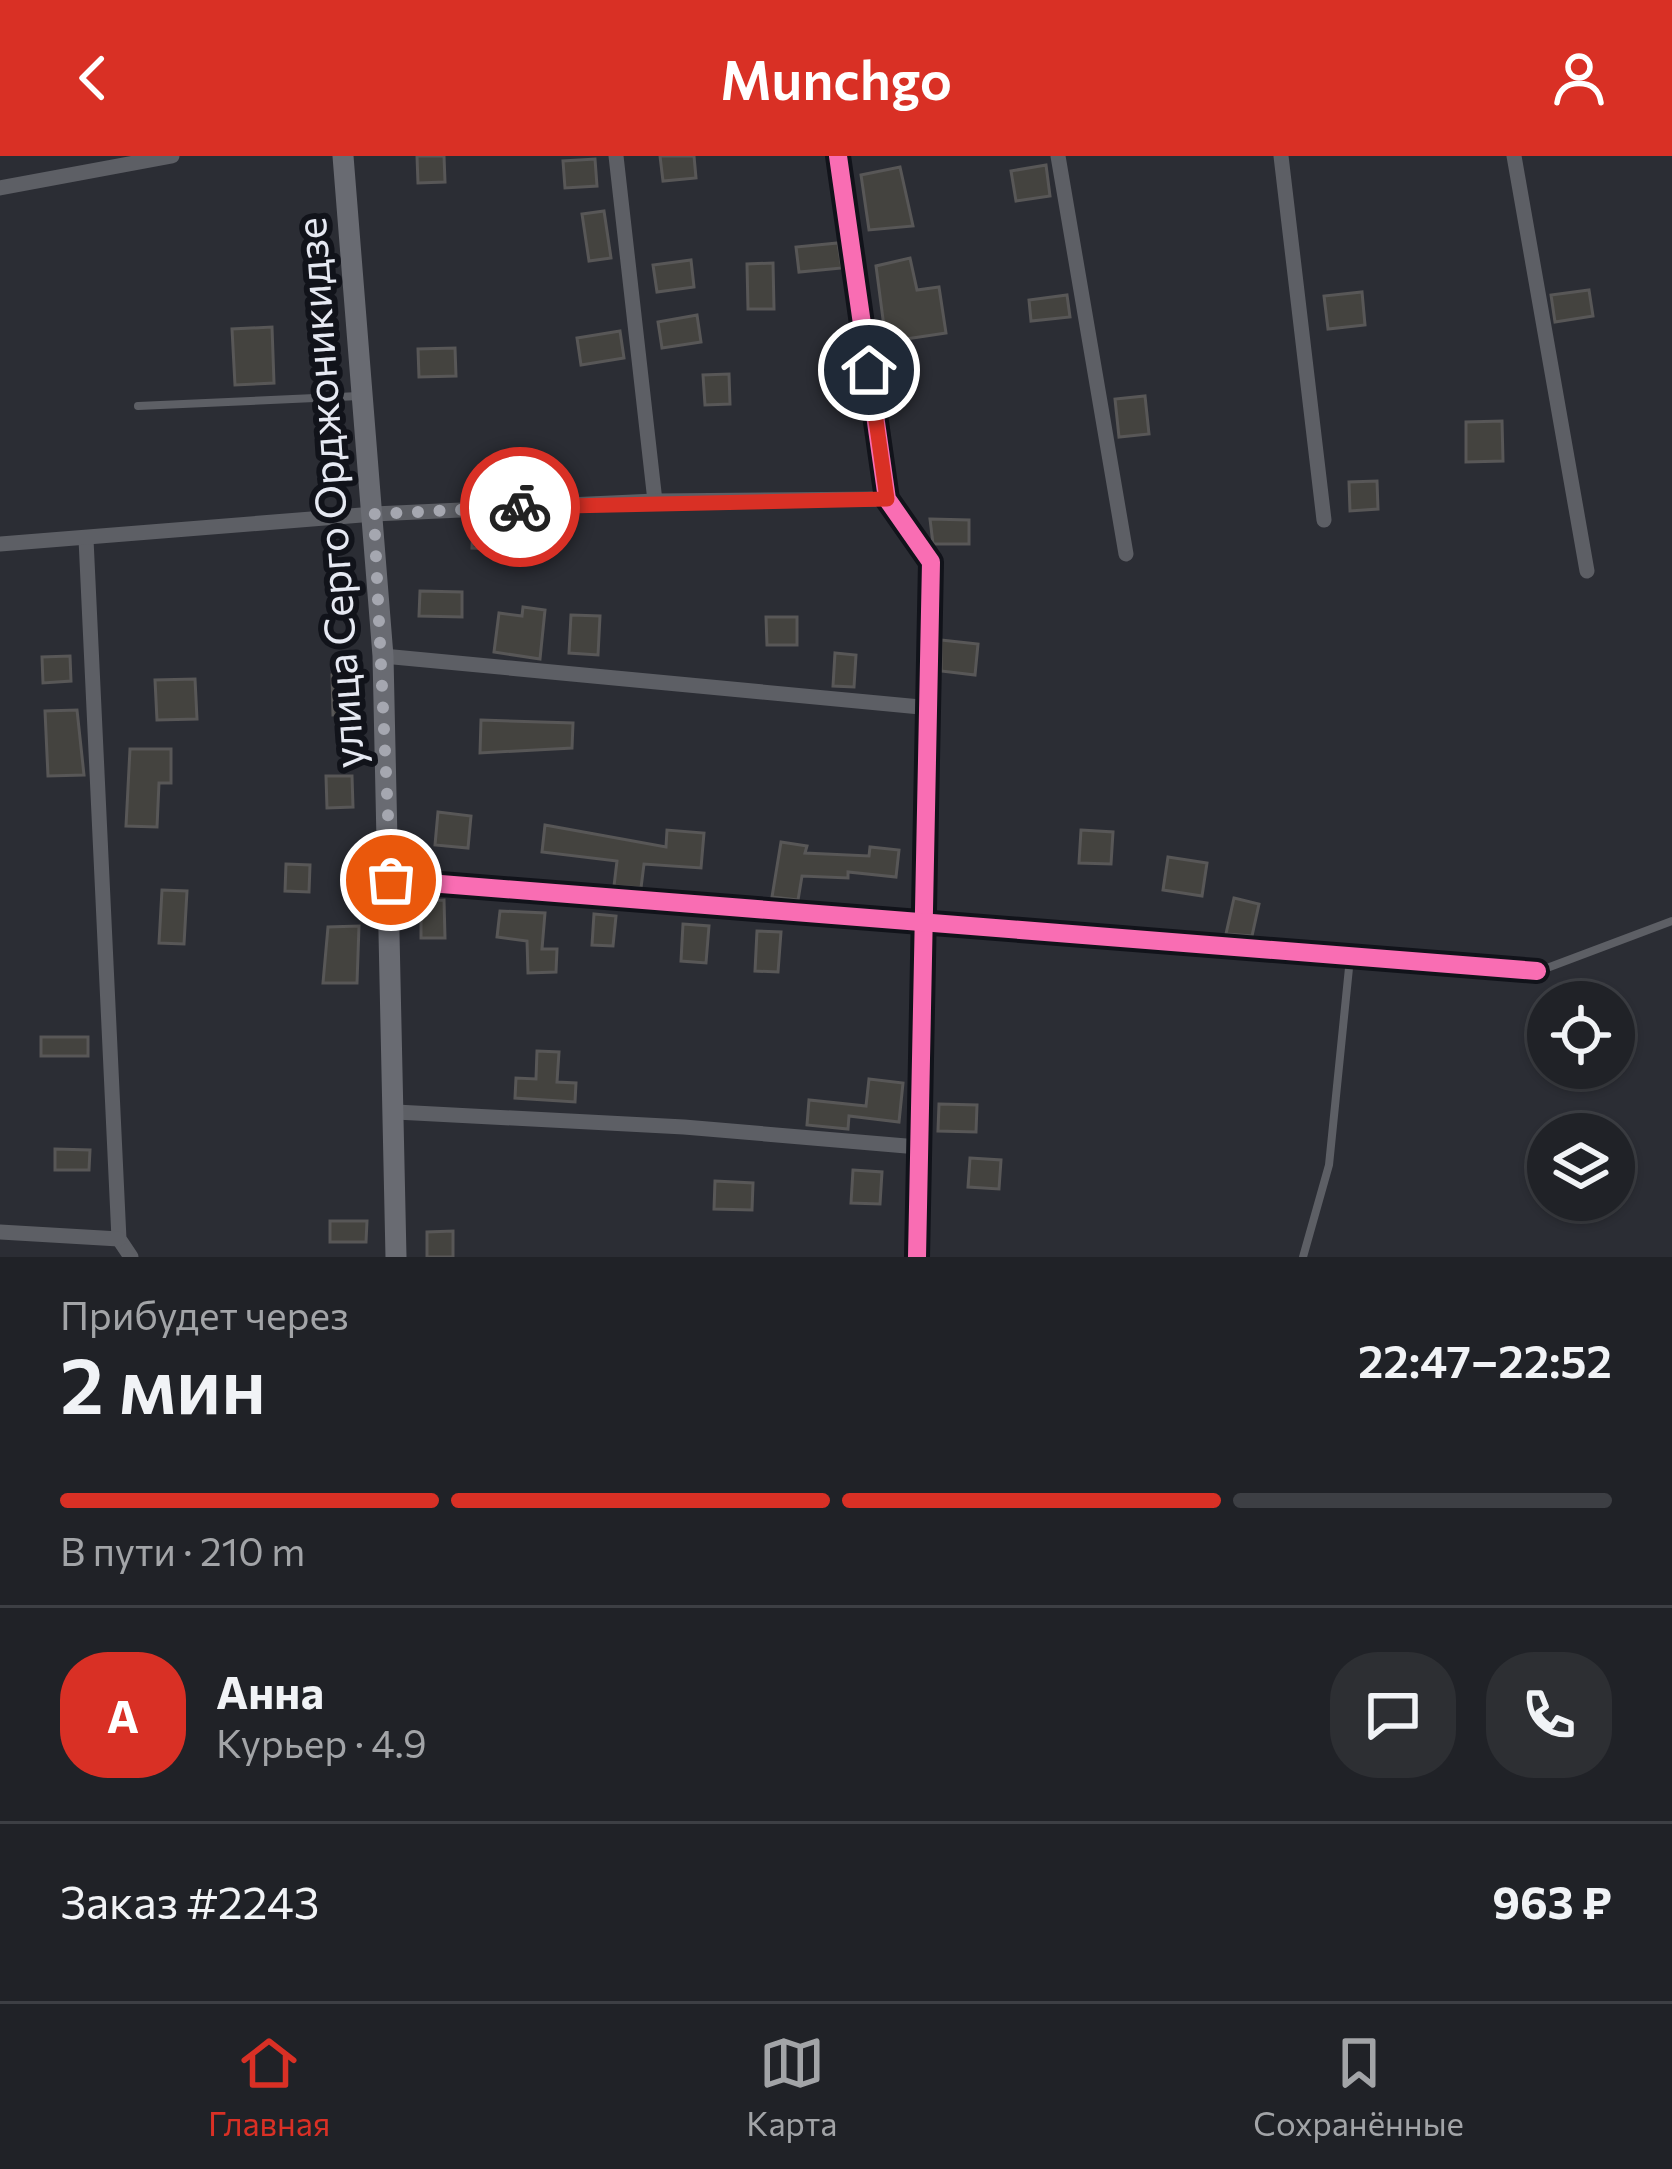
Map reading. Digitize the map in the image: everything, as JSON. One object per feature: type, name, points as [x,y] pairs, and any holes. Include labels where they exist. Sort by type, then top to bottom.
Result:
[{"type":"street","points":[[0,188],[172,156]]},
{"type":"street","name":"улица Серго Орджоникидзе","points":[[343,156],[383,656],[397,1112],[396,1257]]},
{"type":"street","points":[[616,156],[655,501]]},
{"type":"street","points":[[838,156],[887,499],[931,562],[932,708],[922,926],[917,1257]]},
{"type":"street","points":[[1058,156],[1126,554]]},
{"type":"street","points":[[1281,156],[1324,520]]},
{"type":"street","points":[[1514,156],[1587,572]]},
{"type":"street","points":[[0,544],[374,514],[655,501],[887,499]]},
{"type":"street","points":[[86,539],[119,1239],[131,1257]]},
{"type":"street","points":[[383,656],[932,708]]},
{"type":"street","points":[[391,880],[922,926],[1537,971]]},
{"type":"street","points":[[397,1112],[684,1127],[917,1147]]},
{"type":"street","points":[[0,1232],[119,1239]]},
{"type":"lane","points":[[139,406],[364,396]]},
{"type":"lane","points":[[1537,971],[1672,920]]},
{"type":"lane","points":[[1303,1257],[1329,1165],[1350,958]]},
{"type":"building","points":[[417,156],[444,156],[445,182],[418,183]]},
{"type":"building","points":[[660,156],[694,156],[696,178],[663,181]]},
{"type":"building","points":[[595,159],[597,186],[565,188],[563,161]]},
{"type":"building","points":[[1046,165],[1050,196],[1016,201],[1011,171]]},
{"type":"building","points":[[900,167],[913,226],[869,230],[861,175]]},
{"type":"building","points":[[604,211],[611,258],[589,261],[582,214]]},
{"type":"building","points":[[838,243],[842,268],[799,272],[796,247]]},
{"type":"building","points":[[910,258],[917,290],[939,287],[946,333],[886,342],[876,266]]},
{"type":"building","points":[[691,260],[694,287],[657,292],[653,265]]},
{"type":"building","points":[[773,263],[774,309],[748,309],[747,264]]},
{"type":"building","points":[[1589,290],[1593,316],[1555,322],[1551,295]]},
{"type":"building","points":[[1362,292],[1365,325],[1328,329],[1324,296]]},
{"type":"building","points":[[1067,295],[1070,317],[1031,321],[1029,300]]},
{"type":"building","points":[[697,315],[701,342],[662,348],[658,322]]},
{"type":"building","points":[[272,327],[274,383],[235,385],[232,329]]},
{"type":"building","points":[[620,331],[624,358],[581,365],[577,338]]},
{"type":"building","points":[[455,348],[456,376],[419,377],[418,349]]},
{"type":"building","points":[[729,374],[730,404],[705,405],[703,375]]},
{"type":"building","points":[[1145,396],[1149,434],[1119,437],[1115,399]]},
{"type":"building","points":[[1502,421],[1503,461],[1466,462],[1466,422]]},
{"type":"building","points":[[1377,481],[1378,509],[1350,511],[1349,482]]},
{"type":"building","points":[[930,519],[969,520],[969,544],[933,544]]},
{"type":"building","points":[[497,520],[496,549],[472,548],[473,521]]},
{"type":"building","points":[[420,591],[462,592],[462,617],[419,616]]},
{"type":"building","points":[[523,607],[545,610],[540,659],[494,652],[499,613],[522,616]]},
{"type":"building","points":[[571,615],[600,616],[598,655],[569,653]]},
{"type":"building","points":[[766,617],[797,617],[797,645],[767,645]]},
{"type":"building","points":[[941,640],[978,644],[975,675],[941,671]]},
{"type":"building","points":[[835,653],[856,655],[854,687],[833,686]]},
{"type":"building","points":[[70,656],[71,681],[43,683],[42,657]]},
{"type":"building","points":[[352,674],[354,714],[333,715],[332,675]]},
{"type":"building","points":[[195,679],[197,719],[157,720],[155,680]]},
{"type":"building","points":[[77,710],[84,775],[48,776],[45,711]]},
{"type":"building","points":[[481,720],[573,723],[572,748],[480,753]]},
{"type":"building","points":[[130,749],[171,749],[171,783],[159,783],[157,827],[126,826]]},
{"type":"building","points":[[326,776],[352,776],[353,807],[327,808]]},
{"type":"building","points":[[438,812],[471,816],[468,848],[435,845]]},
{"type":"building","points":[[545,825],[666,847],[667,830],[704,833],[701,868],[644,864],[641,888],[614,886],[617,861],[542,852]]},
{"type":"building","points":[[1081,830],[1113,832],[1111,864],[1079,863]]},
{"type":"building","points":[[781,842],[807,846],[805,853],[869,856],[870,847],[899,850],[896,877],[848,872],[848,878],[802,876],[798,900],[772,897]]},
{"type":"building","points":[[1168,857],[1207,863],[1202,896],[1163,890]]},
{"type":"building","points":[[286,864],[310,865],[309,892],[285,891]]},
{"type":"building","points":[[162,890],[187,891],[184,944],[159,943]]},
{"type":"building","points":[[1234,898],[1259,904],[1252,936],[1226,934]]},
{"type":"building","points":[[444,900],[445,938],[421,938],[421,901]]},
{"type":"building","points":[[500,911],[545,913],[542,949],[557,949],[556,972],[528,973],[527,941],[497,937]]},
{"type":"building","points":[[594,914],[616,916],[613,946],[592,945]]},
{"type":"building","points":[[683,924],[709,926],[706,963],[681,961]]},
{"type":"building","points":[[359,926],[357,983],[323,983],[328,927]]},
{"type":"building","points":[[757,931],[781,932],[778,972],[755,971]]},
{"type":"building","points":[[41,1037],[88,1037],[88,1056],[41,1056]]},
{"type":"building","points":[[537,1051],[559,1052],[557,1082],[576,1083],[575,1102],[515,1098],[516,1078],[536,1079]]},
{"type":"building","points":[[869,1079],[903,1083],[899,1122],[849,1116],[848,1129],[807,1125],[809,1100],[866,1106]]},
{"type":"building","points":[[939,1104],[977,1105],[976,1132],[938,1131]]},
{"type":"building","points":[[55,1149],[90,1150],[89,1170],[55,1170]]},
{"type":"building","points":[[970,1158],[1001,1160],[999,1189],[968,1187]]},
{"type":"building","points":[[853,1170],[882,1172],[880,1204],[851,1203]]},
{"type":"building","points":[[715,1181],[753,1183],[752,1210],[714,1209]]},
{"type":"building","points":[[330,1221],[367,1221],[366,1242],[330,1242]]},
{"type":"building","points":[[453,1231],[453,1257],[427,1257],[427,1232]]},
{"type":"cycle path","points":[[838,156],[887,499],[931,562],[917,1257]]},
{"type":"cycle path","points":[[391,880],[1537,971]]},
{"type":"way so far","points":[[391,880],[374,514],[520,507]]},
{"type":"route","points":[[520,507],[887,499],[869,370]]}]
